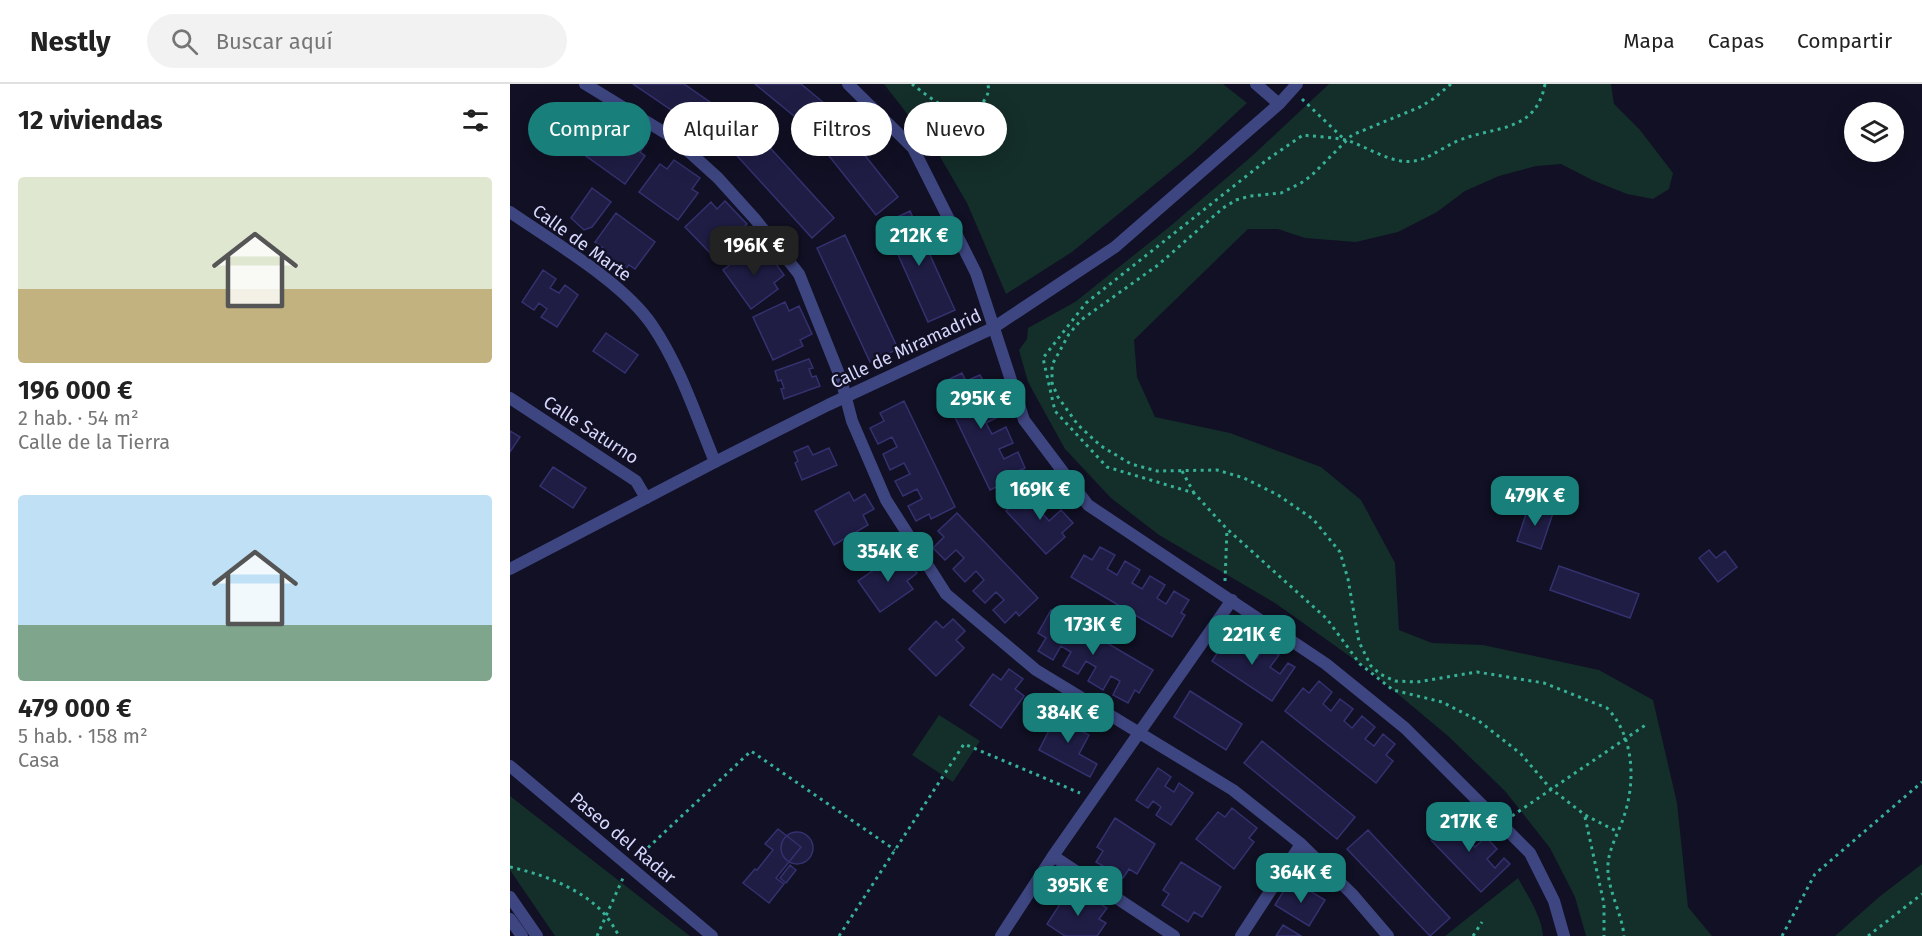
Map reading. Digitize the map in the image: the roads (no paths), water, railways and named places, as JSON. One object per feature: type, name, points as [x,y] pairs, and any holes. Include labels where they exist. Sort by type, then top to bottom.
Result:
[{"type":"street","points":[[585,84],[675,140],[717,178],[755,219],[799,274],[841,379],[852,421],[885,500],[946,594],[1036,670],[1233,790],[1301,844],[1352,894],[1388,936]]},
{"type":"street","points":[[848,84],[913,148],[975,273],[1024,420],[1088,505],[1326,664],[1405,728],[1530,853],[1554,901],[1564,936]]},
{"type":"street","points":[[1256,84],[1279,104]]},
{"type":"street","name":"Calle de Miramadrid","points":[[510,569],[715,462],[993,328],[1114,247],[1279,104],[1294,87]]},
{"type":"street","name":"Calle de Marte","points":[[510,212],[616,286],[651,324],[675,367],[715,462]]},
{"type":"street","name":"Calle Saturno","points":[[510,398],[636,481],[646,498]]},
{"type":"street","points":[[1001,936],[1053,856],[1141,733],[1228,597]]},
{"type":"street","name":"Paseo del Radar","points":[[510,766],[712,936]]},
{"type":"street","points":[[1241,936],[1301,844]]},
{"type":"street","points":[[1053,856],[1174,936]]},
{"type":"street","points":[[510,897],[537,936]]},
{"type":"street","points":[[510,920],[522,936]]}]
